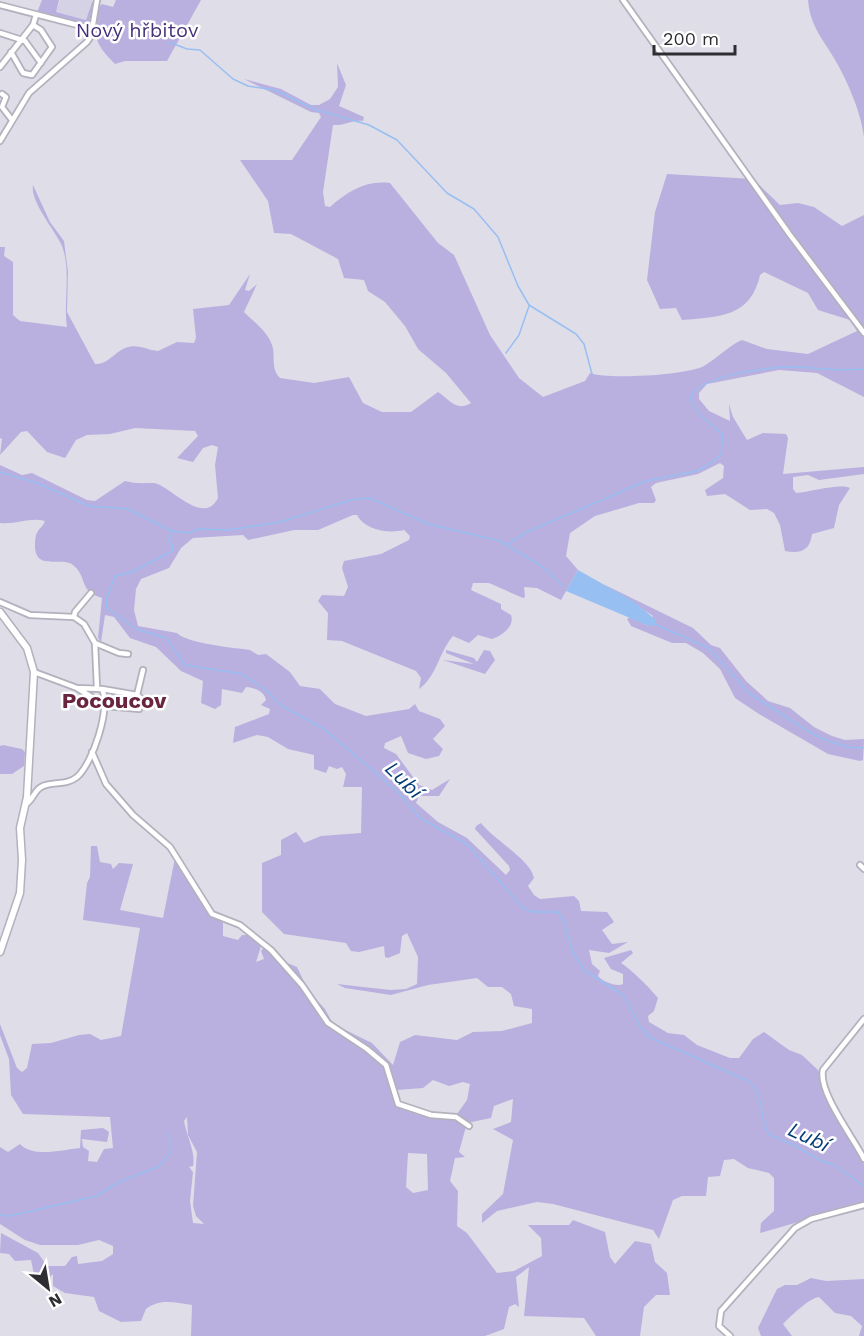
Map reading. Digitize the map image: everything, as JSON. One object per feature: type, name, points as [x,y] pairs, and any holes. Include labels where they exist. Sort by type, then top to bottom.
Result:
[{"type":"main road","points":[[0,612],[19,634],[31,657],[34,672],[26,804],[20,828],[22,860],[20,893],[0,952]]},
{"type":"street","points":[[0,141],[28,93],[87,42],[93,29],[97,0]]},
{"type":"street","points":[[623,0],[790,235],[864,333]]},
{"type":"street","points":[[0,6],[93,29]]},
{"type":"street","points":[[0,67],[33,25],[36,15]]},
{"type":"street","points":[[11,52],[28,77],[52,47],[41,30],[33,25]]},
{"type":"street","points":[[0,33],[20,39],[41,63]]},
{"type":"street","points":[[2,94],[6,98],[2,107],[12,120]]},
{"type":"street","points":[[74,617],[75,612],[91,593]]},
{"type":"street","points":[[0,602],[30,615],[74,617],[87,628],[95,643],[100,688],[106,706],[92,752],[77,777],[41,787],[26,804]]},
{"type":"street","points":[[95,643],[119,653],[128,654]]},
{"type":"street","points":[[136,695],[143,670]]},
{"type":"street","points":[[34,672],[50,676],[63,685],[77,688],[100,688],[136,695],[142,699],[139,709],[106,706],[77,688]]},
{"type":"street","points":[[92,752],[106,784],[133,815],[170,847],[212,914],[240,925],[272,950],[302,985],[328,1023],[367,1049],[386,1065],[398,1104],[431,1115],[456,1117],[469,1126]]},
{"type":"street","points":[[864,1019],[823,1070],[822,1077],[826,1090],[864,1158]]},
{"type":"street","points":[[730,1336],[719,1326],[721,1311],[795,1228],[811,1219],[864,1205]]},
{"type":"shaded area","points":[[60,0],[92,0],[87,20],[56,12]]},
{"type":"green space","points":[[42,0],[59,0],[56,12],[86,20],[92,2],[97,2],[93,29],[36,15]]},
{"type":"green space","name":"Nový hřbitov","points":[[116,0],[201,0],[167,61],[125,61],[115,64],[99,45],[96,26],[98,8],[102,4],[113,7]]},
{"type":"green space","points":[[808,0],[864,0],[864,137],[853,96],[814,24]]},
{"type":"green space","points":[[337,63],[346,85],[339,106],[364,117],[363,121],[333,125],[323,192],[325,206],[330,207],[344,196],[365,185],[390,183],[438,243],[454,255],[490,335],[519,378],[543,397],[585,381],[590,373],[629,376],[665,374],[695,369],[704,366],[742,340],[767,349],[808,354],[857,331],[850,320],[818,310],[808,293],[764,272],[760,275],[756,289],[749,299],[741,307],[721,316],[682,320],[676,308],[660,309],[647,280],[655,212],[667,174],[753,179],[780,205],[798,203],[814,207],[842,226],[864,215],[864,397],[817,373],[779,370],[707,384],[699,393],[699,399],[709,411],[730,421],[729,404],[733,417],[747,440],[763,433],[786,434],[788,438],[783,474],[864,467],[864,474],[819,480],[808,475],[793,477],[793,489],[796,493],[832,487],[850,488],[839,505],[834,528],[812,534],[804,550],[785,551],[780,525],[774,513],[767,509],[750,510],[725,494],[707,496],[705,490],[723,478],[724,466],[720,463],[698,474],[656,483],[651,487],[656,500],[654,503],[639,503],[595,516],[570,533],[566,556],[578,570],[561,600],[537,588],[524,587],[525,597],[523,598],[489,583],[473,583],[471,590],[501,604],[501,609],[511,615],[509,627],[496,638],[478,635],[469,643],[453,636],[434,671],[419,689],[421,678],[416,671],[342,641],[327,640],[328,613],[318,601],[322,595],[344,596],[348,587],[342,568],[344,561],[381,554],[409,540],[410,536],[404,530],[378,530],[365,524],[357,515],[353,515],[318,530],[294,530],[248,540],[243,535],[193,538],[181,548],[169,568],[141,579],[136,589],[134,610],[138,626],[177,633],[190,640],[250,650],[258,655],[266,654],[290,672],[300,686],[320,689],[335,704],[366,716],[409,709],[415,704],[419,711],[440,719],[445,726],[433,739],[443,749],[439,756],[426,759],[408,753],[401,736],[385,743],[384,748],[396,754],[419,785],[432,790],[450,779],[439,796],[419,796],[416,803],[438,822],[467,838],[506,875],[510,870],[509,866],[475,829],[481,823],[526,864],[534,878],[528,886],[540,899],[574,896],[579,901],[581,911],[607,912],[614,922],[602,930],[612,944],[628,942],[609,953],[589,950],[592,964],[600,971],[598,976],[600,978],[614,984],[623,984],[623,974],[611,969],[604,958],[631,950],[633,953],[621,963],[641,979],[658,998],[654,1011],[648,1016],[649,1022],[668,1033],[684,1035],[697,1045],[730,1058],[739,1058],[753,1039],[764,1032],[789,1050],[802,1055],[820,1072],[824,1095],[861,1154],[864,1165],[864,1203],[760,1233],[761,1223],[774,1211],[774,1178],[769,1173],[748,1168],[734,1159],[724,1160],[720,1176],[708,1177],[706,1196],[682,1196],[673,1200],[659,1239],[653,1230],[553,1204],[537,1202],[497,1211],[482,1223],[482,1214],[503,1194],[513,1140],[493,1129],[511,1122],[513,1099],[494,1106],[491,1118],[467,1123],[459,1152],[465,1157],[455,1158],[450,1181],[458,1191],[457,1226],[467,1233],[497,1273],[514,1271],[542,1256],[541,1238],[528,1225],[569,1225],[573,1220],[605,1232],[610,1257],[615,1264],[635,1241],[651,1244],[655,1262],[667,1273],[670,1295],[656,1295],[644,1307],[640,1336],[596,1336],[584,1318],[524,1316],[529,1267],[516,1277],[519,1307],[515,1304],[509,1307],[504,1329],[485,1336],[191,1336],[192,1305],[157,1303],[146,1309],[141,1321],[121,1322],[99,1311],[94,1297],[65,1293],[53,1286],[53,1274],[44,1283],[35,1279],[31,1260],[15,1261],[9,1254],[0,1253],[1,1233],[38,1253],[47,1266],[65,1266],[72,1257],[77,1256],[78,1264],[102,1261],[113,1254],[113,1246],[99,1240],[78,1245],[40,1245],[25,1240],[0,1224],[0,1147],[8,1152],[20,1144],[32,1151],[40,1152],[80,1148],[81,1130],[103,1128],[109,1132],[107,1142],[82,1139],[83,1147],[89,1151],[88,1161],[97,1162],[104,1149],[113,1148],[110,1117],[23,1114],[11,1095],[9,1059],[0,1035],[0,1024],[17,1068],[22,1072],[27,1068],[32,1044],[51,1043],[90,1034],[101,1040],[121,1036],[140,928],[83,920],[87,883],[90,877],[91,846],[97,846],[100,862],[111,864],[113,869],[119,863],[133,864],[120,910],[163,918],[175,858],[205,910],[223,923],[223,936],[238,940],[242,935],[248,935],[261,946],[256,962],[264,959],[261,951],[264,947],[285,962],[297,967],[309,992],[325,1009],[333,1024],[372,1043],[393,1065],[400,1042],[415,1035],[457,1040],[473,1032],[502,1031],[532,1023],[532,1009],[514,1006],[511,994],[502,987],[488,987],[477,978],[428,985],[391,995],[345,988],[337,984],[390,990],[406,989],[417,984],[418,957],[407,933],[402,936],[400,953],[388,958],[385,957],[384,946],[359,952],[351,951],[346,943],[284,934],[262,912],[262,863],[281,855],[281,840],[296,832],[304,843],[321,836],[361,833],[362,787],[343,787],[346,774],[342,767],[337,769],[329,766],[326,773],[314,769],[314,755],[288,749],[268,737],[257,735],[233,743],[235,727],[269,714],[270,709],[261,705],[266,700],[261,692],[246,687],[242,693],[222,689],[221,705],[215,709],[201,703],[203,681],[181,671],[156,647],[130,638],[114,617],[105,615],[101,642],[98,638],[102,598],[89,592],[73,565],[45,561],[36,554],[36,536],[45,521],[0,523],[0,465],[22,475],[32,473],[87,500],[95,501],[125,481],[159,485],[186,502],[204,508],[212,506],[218,498],[215,465],[218,447],[212,445],[203,448],[193,462],[177,458],[198,436],[195,431],[135,428],[110,434],[87,435],[76,440],[65,458],[47,452],[27,431],[21,432],[0,455],[2,439],[0,438],[0,247],[5,247],[4,256],[13,262],[13,315],[20,321],[67,327],[66,307],[67,274],[64,253],[58,238],[35,199],[33,185],[50,222],[64,241],[68,272],[67,312],[95,364],[103,363],[129,347],[138,346],[158,351],[177,342],[194,343],[196,338],[193,309],[229,305],[250,274],[245,290],[249,291],[257,284],[244,312],[270,340],[275,370],[280,378],[314,383],[349,377],[363,403],[382,412],[411,412],[438,392],[457,406],[471,403],[446,373],[418,349],[405,326],[385,302],[368,291],[364,280],[344,278],[338,259],[291,234],[274,233],[268,201],[240,160],[292,160],[321,117],[319,113],[311,112],[244,79],[281,89],[311,105],[319,105],[330,99],[338,87]],"holes":[[[433,1080],[449,1086],[463,1082],[470,1084],[467,1100],[457,1114],[426,1111],[399,1102],[397,1108],[392,1086],[397,1090],[423,1088]],[[187,1117],[188,1135],[197,1152],[193,1206],[196,1216],[204,1224],[193,1223],[190,1201],[193,1172],[189,1167],[193,1166],[194,1161],[184,1121]],[[408,1153],[427,1154],[428,1190],[413,1193],[406,1187]]]},
{"type":"green space","points":[[603,584],[693,628],[711,645],[720,648],[746,681],[768,701],[790,708],[814,727],[832,736],[845,740],[864,739],[863,760],[828,754],[735,698],[720,669],[703,653],[686,643],[672,643],[631,626],[627,619],[630,617],[649,626],[653,616]]},
{"type":"green space","points":[[446,650],[474,658],[477,662],[484,650],[490,651],[495,660],[485,674],[443,660],[474,664],[446,653]]},
{"type":"green space","points":[[0,746],[22,749],[25,752],[24,766],[12,774],[0,774]]},
{"type":"green space","points":[[811,1278],[826,1281],[864,1279],[864,1336],[859,1336],[862,1326],[851,1316],[835,1313],[819,1297],[805,1304],[783,1324],[792,1336],[761,1336],[758,1328],[777,1289],[785,1285],[797,1285]]},
{"type":"water","points":[[578,570],[633,601],[656,620],[655,625],[649,626],[566,591]]},
{"type":"waterway","points":[[169,42],[187,49],[200,50],[233,79],[248,86],[275,90],[319,111]]},
{"type":"waterway","points":[[321,111],[369,125],[397,140],[447,193],[474,209],[498,237],[518,286],[529,305],[576,334],[584,344],[592,374]]},
{"type":"waterway","points":[[506,353],[519,335],[529,306]]},
{"type":"waterway","points":[[506,545],[527,532],[646,481],[697,471],[713,462],[721,454],[723,435],[698,413],[690,399],[695,391],[705,384],[734,374],[779,367],[864,369]]},
{"type":"waterway","name":"Lubí","points":[[0,472],[37,483],[89,506],[128,509],[170,530],[172,533],[168,540],[173,546],[172,551],[132,572],[115,576],[106,600],[107,608],[136,629],[166,638],[185,665],[242,674],[267,691],[282,706],[324,729],[397,791],[420,818],[467,844],[523,908],[533,912],[558,912],[564,921],[572,951],[584,970],[624,996],[639,1025],[649,1037],[748,1081],[758,1093],[764,1121],[770,1135],[794,1145],[821,1161],[834,1165],[864,1186]]},
{"type":"waterway","points":[[172,531],[188,533],[199,529],[229,530],[280,522],[351,500],[370,498],[428,524],[500,541],[543,567],[563,586]]},
{"type":"waterway","points":[[654,624],[709,648],[749,693],[804,729],[825,740],[848,747],[864,748]]},
{"type":"waterway","points":[[0,1215],[10,1216],[96,1196],[121,1181],[158,1167],[170,1153],[169,1131]]},
{"type":"district","name":"Pocoucov","points":[[114,700]]}]
